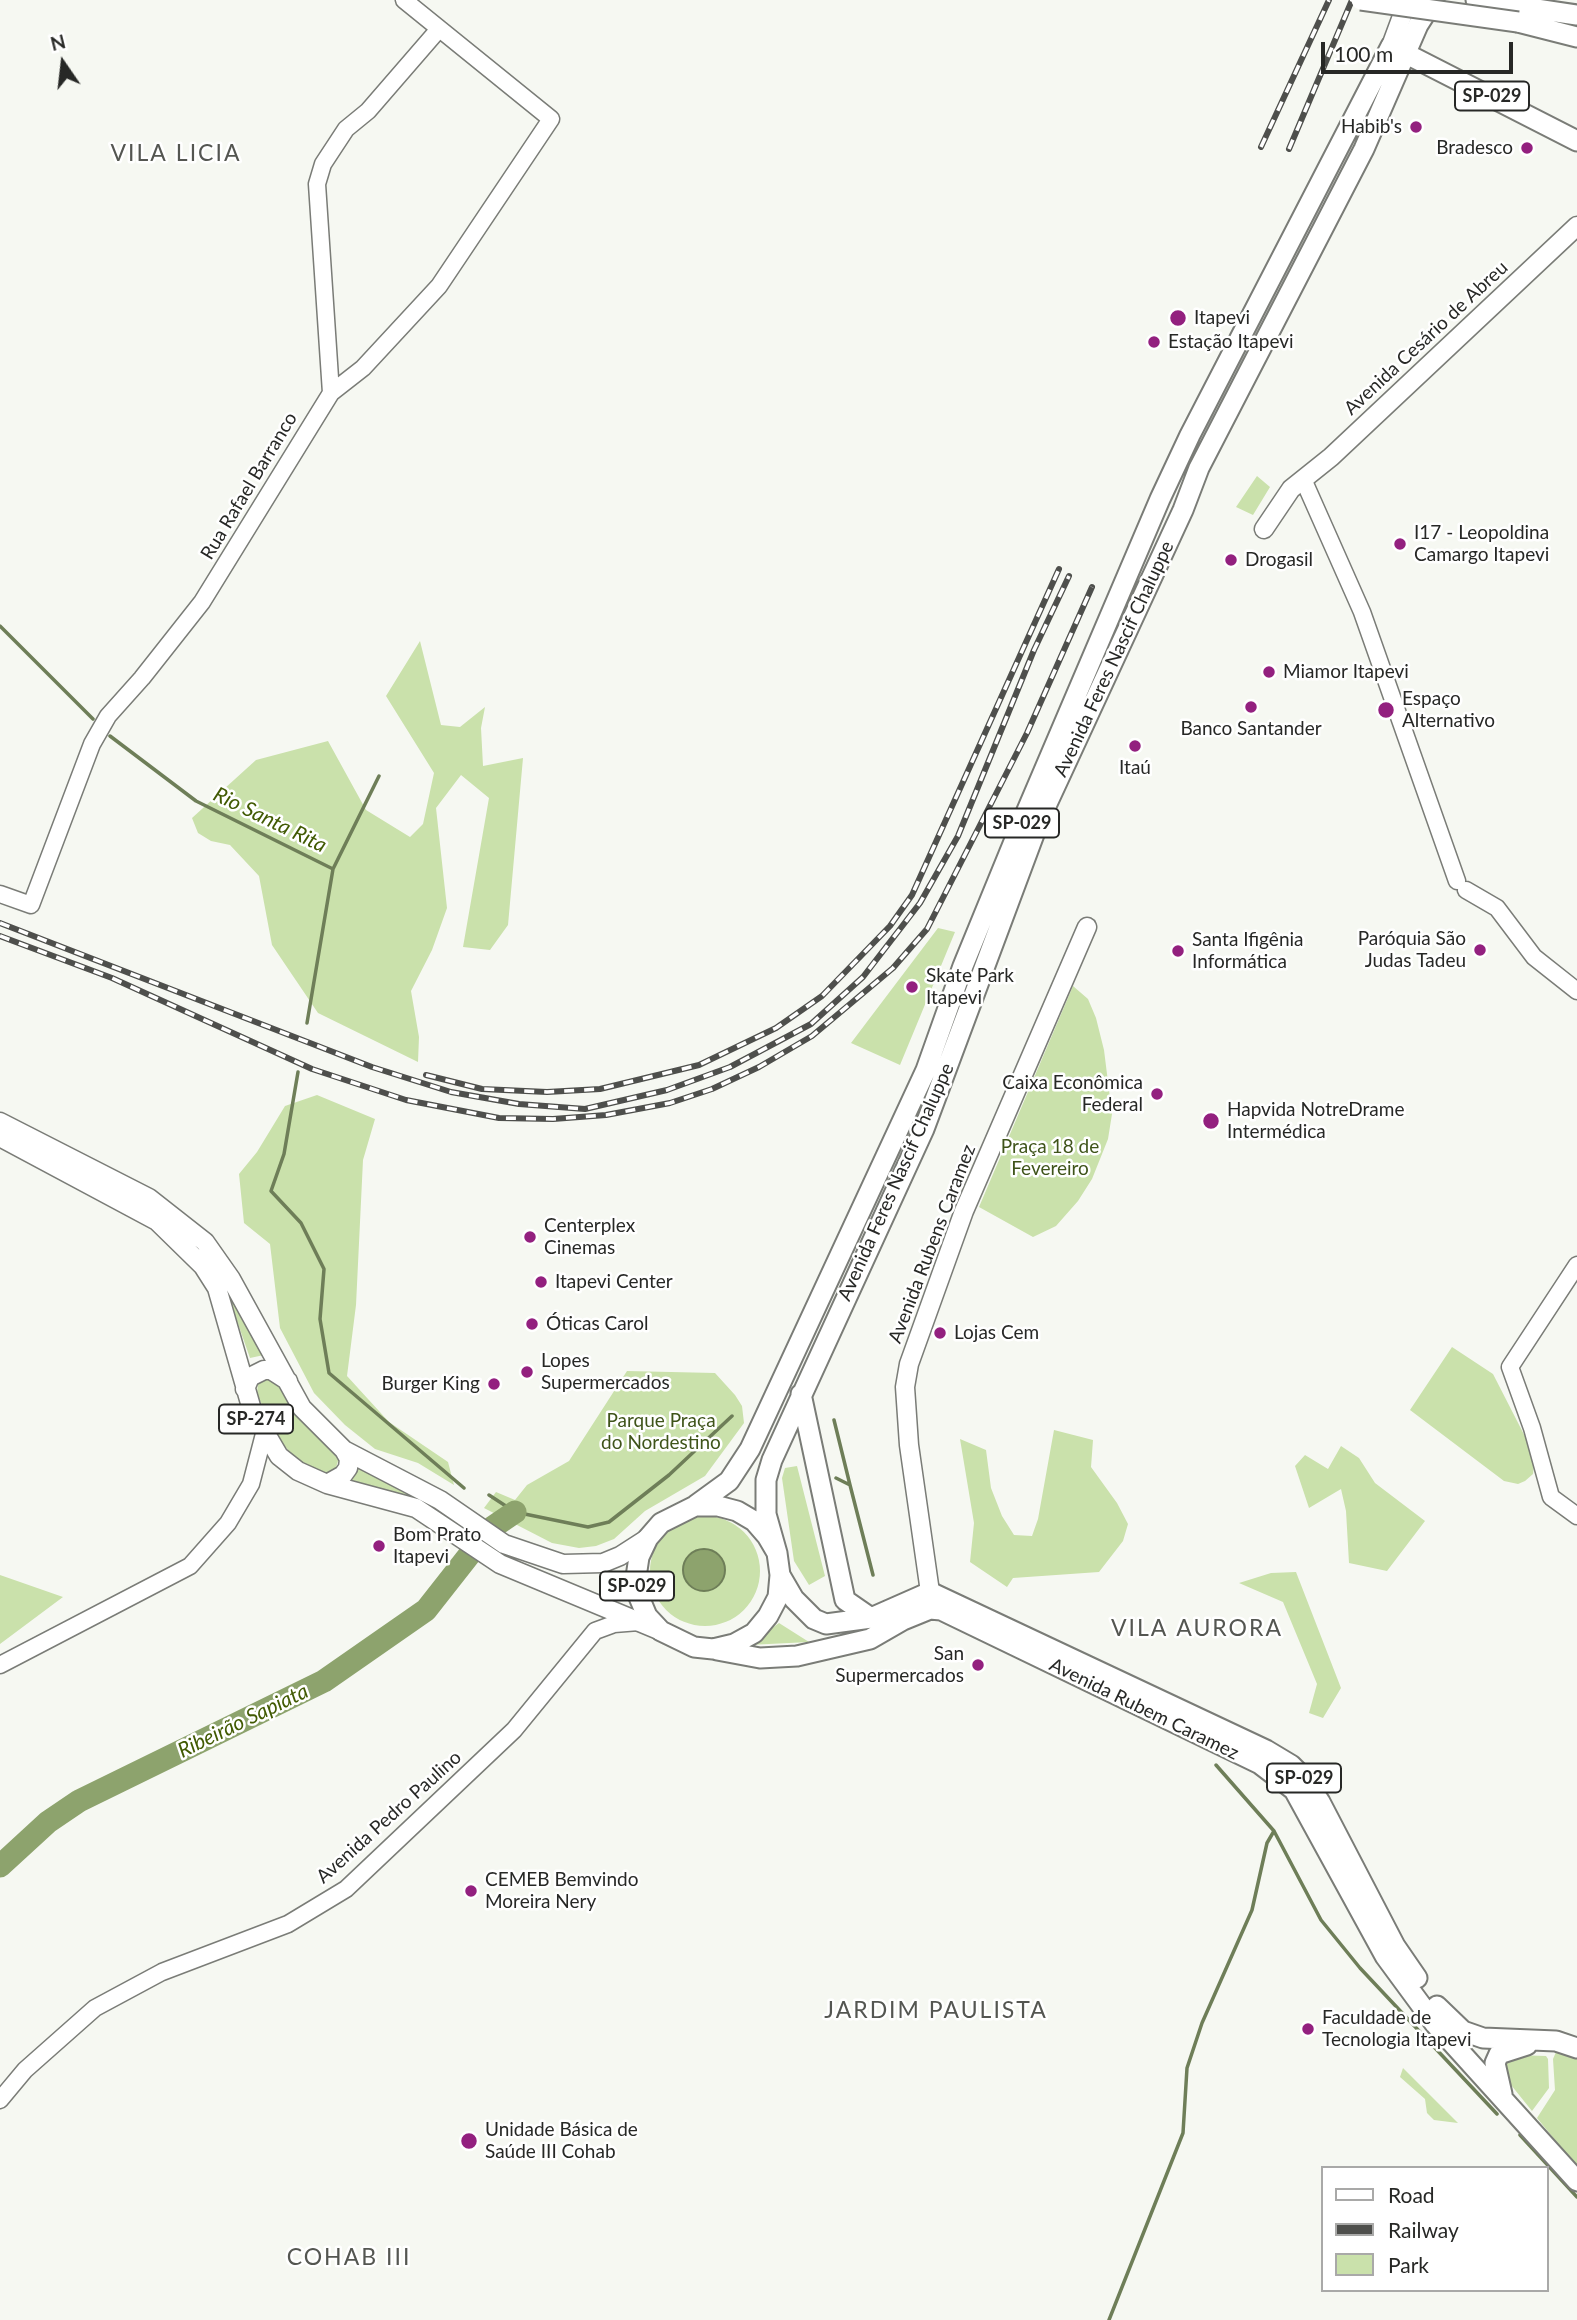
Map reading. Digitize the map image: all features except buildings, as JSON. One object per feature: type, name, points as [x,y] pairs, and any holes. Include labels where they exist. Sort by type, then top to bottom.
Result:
[{"type":"highway","points":[[1361,0],[1518,14],[1577,15]]},
{"type":"highway","name":"SP-029","points":[[1434,0],[1399,49],[1577,141]]},
{"type":"highway","points":[[1476,0],[1577,37]]},
{"type":"highway","name":"Avenida Feres Nascif Chaluppe","points":[[776,1553],[766,1514],[766,1480],[772,1460],[924,1129],[1038,821],[1183,510],[1199,468],[1364,149],[1399,49]]},
{"type":"highway","name":"Avenida Feres Nascif Chaluppe","points":[[695,1506],[729,1481],[750,1449],[916,1091],[1022,822],[1160,499],[1190,435],[1399,49]]},
{"type":"highway","points":[[801,1394],[845,1600],[871,1618]]},
{"type":"highway","name":"SP-029","points":[[713,1648],[734,1644],[754,1633],[768,1616],[778,1597],[780,1575],[776,1553],[761,1528],[737,1511],[718,1506],[695,1506],[661,1523],[648,1538],[639,1556],[636,1577],[639,1597],[647,1616],[661,1631],[685,1644],[760,1658],[797,1656],[870,1639],[930,1601]]},
{"type":"highway","name":"SP-029","points":[[780,1575],[794,1598],[814,1619],[826,1624],[871,1618],[930,1601]]},
{"type":"highway","name":"Avenida Rubem Caramez","points":[[930,1601],[1266,1750],[1291,1765],[1306,1780],[1320,1802],[1395,1946],[1452,2024],[1483,2038],[1545,2040],[1577,2048]]},
{"type":"highway","name":"Avenida Rubem Caramez","points":[[930,1601],[941,1610],[1260,1764],[1294,1790],[1385,1956],[1435,2024],[1577,2181]]},
{"type":"highway","name":"SP-029","points":[[1504,2100],[1495,2063],[1499,2054],[1545,2040]]},
{"type":"main road","points":[[1399,49],[1408,0]]},
{"type":"main road","name":"Avenida Cesário de Abreu","points":[[1303,479],[1331,457],[1577,226]]},
{"type":"main road","points":[[1264,529],[1278,505],[1303,479]]},
{"type":"main road","name":"Avenida Rubens Caramez","points":[[930,1601],[909,1446],[905,1387],[909,1364],[964,1211],[1087,927]]},
{"type":"main road","name":"SP-274","points":[[0,1122],[149,1198],[205,1242],[231,1279],[316,1425],[344,1450],[440,1500],[504,1544],[553,1561],[584,1566],[603,1563],[620,1556],[648,1538]]},
{"type":"main road","name":"SP-274","points":[[0,1137],[156,1221],[203,1266],[217,1289],[245,1389],[264,1434],[279,1457],[298,1471],[327,1483],[416,1508],[500,1564],[661,1631]]},
{"type":"main road","points":[[245,1389],[250,1377],[264,1370],[271,1370],[288,1381]]},
{"type":"main road","points":[[327,1483],[343,1475],[348,1468],[349,1459],[344,1450]]},
{"type":"street","points":[[331,393],[317,184],[323,164],[346,129],[368,111],[439,29],[404,0]]},
{"type":"street","name":"Rua Rafael Barranco","points":[[0,894],[31,905],[93,744],[108,716],[188,623],[331,393],[363,368],[439,286],[551,119],[439,29]]},
{"type":"street","points":[[1303,479],[1357,600],[1462,885],[1497,908],[1534,957],[1577,991]]},
{"type":"street","points":[[1577,1265],[1510,1367],[1532,1428],[1551,1497],[1577,1517]]},
{"type":"street","points":[[0,1665],[190,1566],[228,1523],[251,1484],[264,1434]]},
{"type":"street","name":"Avenida Pedro Paulino","points":[[0,2100],[25,2070],[94,2008],[162,1972],[288,1924],[346,1889],[514,1730],[595,1631],[614,1624],[639,1622]]},
{"type":"green space","points":[[1257,476],[1270,487],[1253,515],[1236,507]]},
{"type":"green space","points":[[420,641],[441,725],[460,727],[485,707],[481,728],[483,766],[523,758],[508,925],[490,950],[463,947],[489,798],[461,775],[436,808],[447,908],[432,950],[411,991],[419,1037],[418,1062],[318,1013],[272,945],[259,876],[230,845],[211,841],[198,833],[192,818],[256,760],[328,741],[366,810],[410,837],[423,824],[434,773],[386,696]]},
{"type":"green space","name":"Skate Park Itapevi","points":[[938,928],[955,932],[900,1065],[851,1043]]},
{"type":"green space","name":"Praça 18 de Fevereiro","points":[[1073,986],[1088,999],[1096,1018],[1104,1050],[1112,1114],[1108,1139],[1092,1179],[1078,1201],[1056,1226],[1033,1237],[979,1207]]},
{"type":"green space","points":[[317,1095],[375,1119],[363,1160],[356,1305],[347,1376],[389,1422],[448,1462],[454,1485],[418,1463],[375,1449],[345,1425],[314,1393],[280,1328],[270,1244],[244,1223],[239,1174],[257,1152],[285,1106]]},
{"type":"green space","points":[[224,1284],[264,1355],[250,1358]]},
{"type":"green space","points":[[1452,1347],[1493,1374],[1535,1456],[1533,1474],[1525,1481],[1518,1484],[1504,1481],[1410,1410]]},
{"type":"green space","name":"Parque Praça do Nordestino","points":[[627,1371],[715,1373],[735,1395],[742,1406],[744,1423],[705,1476],[645,1511],[614,1539],[596,1546],[579,1548],[552,1543],[484,1508],[496,1492],[515,1500],[527,1485],[569,1461]]},
{"type":"green space","points":[[275,1375],[308,1427],[336,1451],[339,1458],[334,1474],[325,1477],[298,1461],[281,1442],[257,1395],[258,1381]]},
{"type":"green space","points":[[1054,1430],[1093,1440],[1091,1467],[1117,1503],[1128,1524],[1123,1541],[1099,1572],[1013,1578],[1007,1587],[970,1562],[974,1523],[960,1439],[986,1450],[991,1488],[1002,1516],[1014,1535],[1032,1536],[1038,1519]]},
{"type":"green space","points":[[1341,1446],[1359,1458],[1375,1483],[1425,1521],[1387,1571],[1349,1563],[1346,1511],[1341,1489],[1309,1508],[1295,1466],[1305,1455],[1328,1469]]},
{"type":"green space","points":[[361,1464],[431,1503],[350,1484]]},
{"type":"green space","points":[[797,1466],[825,1576],[809,1585],[794,1561],[782,1478],[785,1468]]},
{"type":"green space","points":[[705,1516],[726,1520],[744,1532],[756,1550],[760,1571],[756,1592],[744,1610],[726,1622],[705,1626],[684,1622],[666,1610],[654,1592],[650,1571],[654,1550],[666,1532],[684,1520]]},
{"type":"green space","points":[[1296,1572],[1341,1688],[1323,1718],[1309,1713],[1317,1684],[1283,1602],[1239,1583],[1271,1573]]},
{"type":"green space","points":[[0,1575],[63,1597],[0,1644]]},
{"type":"green space","points":[[779,1623],[809,1642],[749,1645]]},
{"type":"green space","points":[[1556,2052],[1577,2056],[1577,2167],[1537,2118],[1555,2090],[1553,2059]]},
{"type":"green space","points":[[1508,2056],[1546,2056],[1548,2059],[1549,2088],[1532,2111],[1503,2075],[1502,2066]]},
{"type":"green space","points":[[1403,2068],[1458,2123],[1434,2120],[1427,2113],[1425,2099],[1400,2077]]},
{"type":"shaded area","points":[[704,1549],[719,1555],[725,1570],[719,1585],[704,1591],[689,1585],[683,1570],[689,1555]]},
{"type":"waterway","points":[[0,626],[93,719]]},
{"type":"waterway","name":"Rio Santa Rita","points":[[110,736],[196,801],[333,869],[379,776]]},
{"type":"waterway","points":[[307,1023],[333,869]]},
{"type":"waterway","points":[[298,1072],[284,1154],[271,1191],[301,1223],[324,1269],[320,1319],[329,1373],[464,1488]]},
{"type":"waterway","points":[[489,1495],[515,1512],[588,1527],[609,1522],[669,1475],[732,1416]]},
{"type":"waterway","points":[[834,1420],[850,1485]]},
{"type":"waterway","points":[[836,1478],[850,1485],[873,1575]]},
{"type":"waterway","name":"Ribeirão Sapiata","points":[[493,1527],[515,1512]]},
{"type":"waterway","name":"Ribeirão Sapiata","points":[[0,1866],[48,1822],[79,1801],[324,1681],[426,1610],[470,1554]]},
{"type":"waterway","points":[[1216,1765],[1274,1831],[1321,1920],[1360,1968],[1497,2114]]},
{"type":"waterway","points":[[1109,2320],[1183,2133],[1187,2068],[1202,2023],[1252,1910],[1267,1843],[1274,1831]]},
{"type":"waterway","points":[[1520,2135],[1548,2166]]},
{"type":"waterway","points":[[1549,2167],[1577,2197]]},
{"type":"railway","points":[[1261,147],[1329,0]]},
{"type":"railway","points":[[1289,149],[1352,0]]},
{"type":"railway","points":[[426,1075],[482,1089],[547,1092],[600,1089],[699,1065],[776,1028],[822,996],[890,926],[912,895],[1059,569]]},
{"type":"railway","points":[[0,923],[372,1067],[451,1092],[519,1104],[585,1109],[667,1090],[730,1067],[811,1024],[863,977],[920,903],[958,836],[1034,650],[1069,576]]},
{"type":"railway","points":[[0,936],[112,978],[312,1069],[406,1100],[499,1118],[553,1119],[606,1115],[670,1103],[712,1089],[759,1067],[812,1036],[893,968],[927,929],[1027,733],[1092,587]]},
{"type":"place","name":"Habib's","points":[[1416,127]]},
{"type":"place","name":"Bradesco","points":[[1527,148]]},
{"type":"place","name":"Itapevi","points":[[1178,318]]},
{"type":"place","name":"Estação Itapevi","points":[[1154,342]]},
{"type":"place","name":"I17 - Leopoldina Camargo Itapevi","points":[[1400,544]]},
{"type":"place","name":"Drogasil","points":[[1231,560]]},
{"type":"place","name":"Miamor Itapevi","points":[[1269,672]]},
{"type":"place","name":"Banco Santander","points":[[1251,707]]},
{"type":"place","name":"Espaço Alternativo","points":[[1386,710]]},
{"type":"place","name":"Itaú","points":[[1135,746]]},
{"type":"place","name":"Paróquia São Judas Tadeu","points":[[1480,950]]},
{"type":"place","name":"Santa Ifigênia Informática","points":[[1178,951]]},
{"type":"place","name":"Skate Park Itapevi","points":[[912,987]]},
{"type":"place","name":"Caixa Econômica Federal","points":[[1157,1094]]},
{"type":"place","name":"Hapvida NotreDrame Intermédica","points":[[1211,1121]]},
{"type":"place","name":"Centerplex Cinemas","points":[[530,1237]]},
{"type":"place","name":"Itapevi Center","points":[[541,1282]]},
{"type":"place","name":"Óticas Carol","points":[[532,1324]]},
{"type":"place","name":"Lojas Cem","points":[[940,1333]]},
{"type":"place","name":"Lopes Supermercados","points":[[527,1372]]},
{"type":"place","name":"Burger King","points":[[494,1384]]},
{"type":"place","name":"Bom Prato Itapevi","points":[[379,1546]]},
{"type":"place","name":"San Supermercados","points":[[978,1665]]},
{"type":"place","name":"CEMEB Bemvindo Moreira Nery","points":[[471,1891]]},
{"type":"place","name":"Faculdade de Tecnologia Itapevi","points":[[1308,2029]]},
{"type":"place","name":"Unidade Básica de Saúde III Cohab","points":[[469,2141]]},
{"type":"district","name":"VILA LICIA","points":[[176,154]]},
{"type":"district","name":"VILA AURORA","points":[[1197,1629]]},
{"type":"district","name":"JARDIM PAULISTA","points":[[936,2011]]},
{"type":"district","name":"COHAB III","points":[[349,2258]]}]
